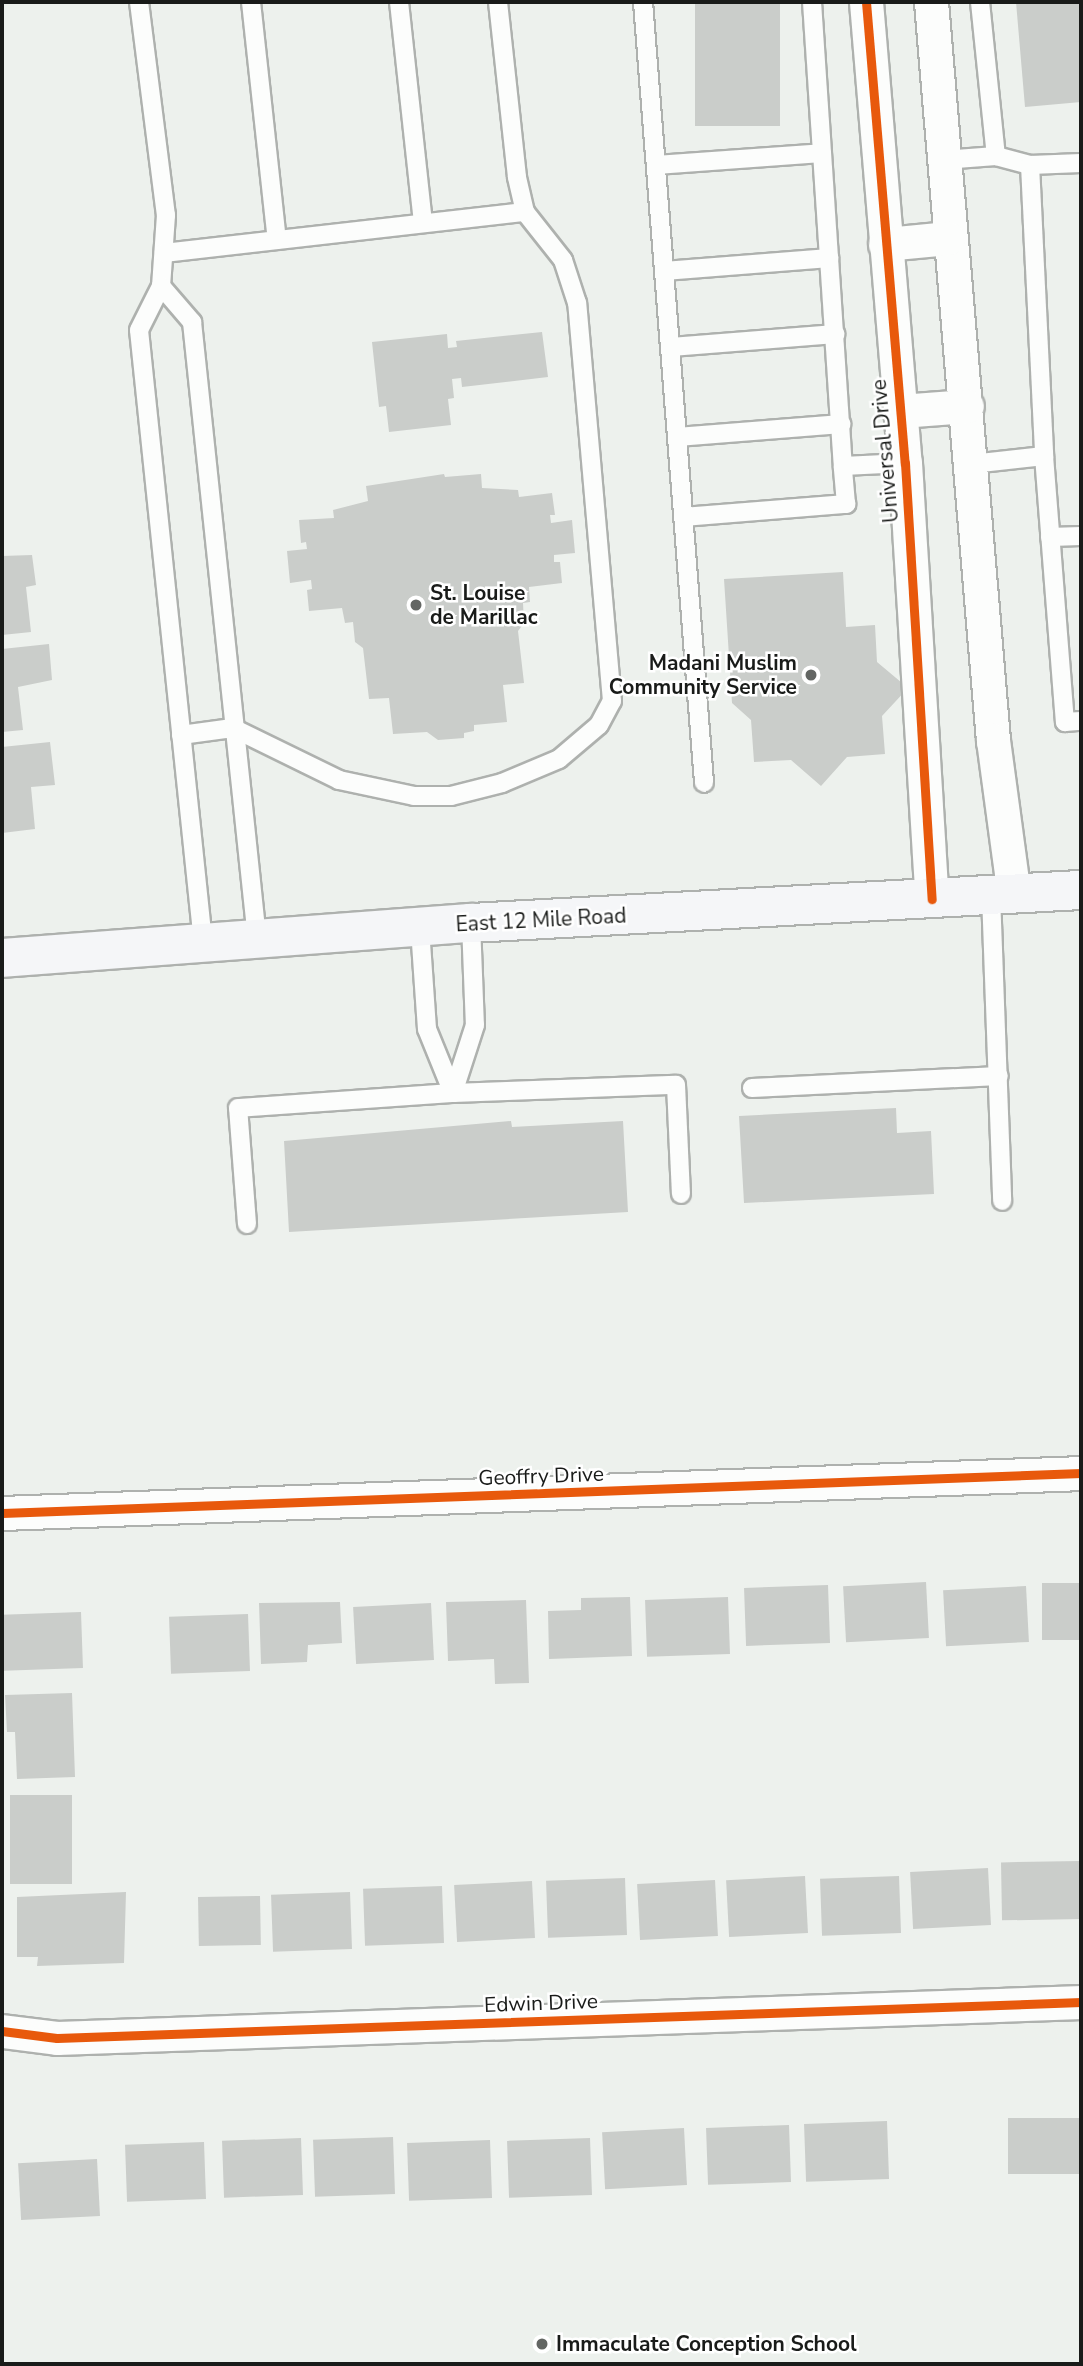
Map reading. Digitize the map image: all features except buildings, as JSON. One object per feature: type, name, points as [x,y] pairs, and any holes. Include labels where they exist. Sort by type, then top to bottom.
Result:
[{"type":"main road","name":"East 12 Mile Road","points":[[2,958],[471,923],[1081,890]]},
{"type":"street","name":"Universal Drive","points":[[866,2],[905,463],[932,899]]},
{"type":"street","points":[[931,2],[948,238],[967,406],[1002,895]]},
{"type":"street","points":[[885,244],[948,238]]},
{"type":"street","name":"Universal Drive","points":[[900,411],[967,406]]},
{"type":"street","name":"Geoffry Drive","points":[[2,1513],[1081,1473]]},
{"type":"street","name":"Edwin Drive","points":[[2,2031],[57,2038],[1081,2002]]},
{"type":"lane","points":[[139,2],[166,215],[161,286],[139,330],[203,942]]},
{"type":"lane","points":[[251,2],[277,240]]},
{"type":"lane","points":[[399,2],[423,223]]},
{"type":"lane","points":[[181,735],[233,728],[339,780],[414,796],[450,796],[502,783],[559,759],[599,725],[612,701],[577,303],[563,260],[525,212],[517,177],[498,2]]},
{"type":"lane","points":[[643,2],[704,783]]},
{"type":"lane","points":[[683,517],[846,504],[812,2]]},
{"type":"lane","points":[[981,2],[996,156]]},
{"type":"lane","points":[[656,165],[822,153]]},
{"type":"lane","points":[[943,159],[996,156],[1030,165],[1081,163]]},
{"type":"lane","points":[[1030,165],[1044,456],[1065,722],[1081,720]]},
{"type":"lane","points":[[164,253],[525,212]]},
{"type":"lane","points":[[664,271],[829,258]]},
{"type":"lane","points":[[161,286],[192,321],[257,938]]},
{"type":"lane","points":[[671,348],[835,334]]},
{"type":"lane","points":[[677,437],[841,424]]},
{"type":"lane","points":[[971,464],[1044,456]]},
{"type":"lane","points":[[843,466],[905,463]]},
{"type":"lane","points":[[1050,537],[1081,536]]},
{"type":"lane","points":[[1002,895],[999,1076],[1002,1201]]},
{"type":"lane","points":[[453,1093],[475,1026],[471,923]]},
{"type":"lane","points":[[420,928],[427,1029],[453,1093]]},
{"type":"lane","points":[[752,1088],[999,1076]]},
{"type":"lane","points":[[247,1224],[238,1108],[453,1093],[676,1085],[681,1194]]},
{"type":"cycle path","points":[[866,2],[905,463],[932,899]]},
{"type":"cycle path","points":[[2,1513],[1081,1473]]},
{"type":"cycle path","points":[[2,2031],[57,2038],[1081,2002]]},
{"type":"place","name":"St. Louise de Marillac","points":[[416,605]]},
{"type":"place","name":"Madani Muslim Community Service","points":[[811,675]]},
{"type":"place","name":"Immaculate Conception School","points":[[542,2344]]}]
